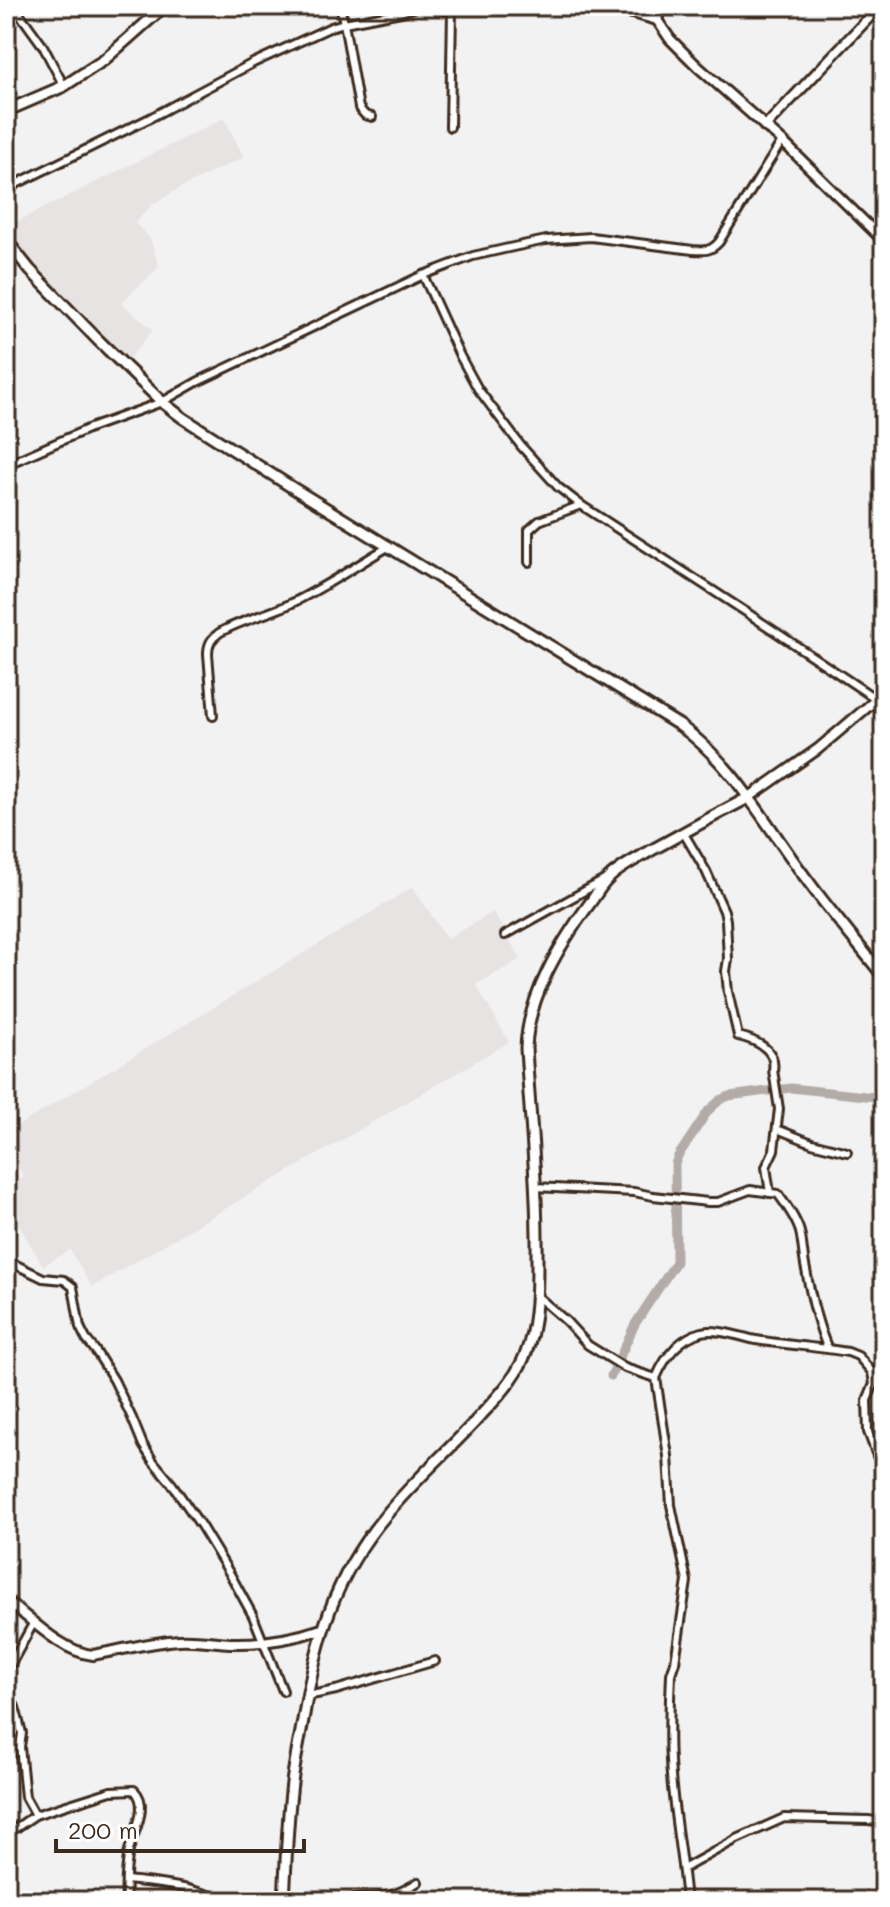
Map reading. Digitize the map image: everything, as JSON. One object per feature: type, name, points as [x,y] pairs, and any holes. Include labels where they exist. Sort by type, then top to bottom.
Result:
[{"type":"main road","points":[[6,111],[64,86],[104,60],[165,6]]},
{"type":"main road","points":[[6,240],[30,270],[98,340],[162,402],[183,418],[679,725],[701,742],[719,760],[884,977]]},
{"type":"main road","points":[[284,1901],[291,1790],[322,1629],[335,1596],[361,1547],[425,1472],[502,1393],[529,1346],[537,1296],[538,1242],[526,1048],[531,1014],[551,967],[576,922],[609,877],[683,832],[748,798]]},
{"type":"street","points":[[14,6],[43,46],[64,86]]},
{"type":"street","points":[[340,6],[359,108],[372,117]]},
{"type":"street","points":[[6,189],[253,63],[331,27],[420,6]]},
{"type":"street","points":[[429,6],[448,11],[454,8],[450,127]]},
{"type":"street","points":[[608,6],[657,20],[670,39],[697,66],[782,141],[884,241]]},
{"type":"street","points":[[657,20],[661,6]]},
{"type":"street","points":[[765,127],[880,6]]},
{"type":"street","points":[[6,465],[90,428],[162,402],[197,382],[423,275],[473,256],[546,240],[591,237],[693,250],[713,248],[782,141]]},
{"type":"street","points":[[423,275],[478,389],[521,446],[558,487],[876,699]]},
{"type":"street","points":[[529,562],[529,530],[545,518],[581,505]]},
{"type":"street","points":[[213,716],[208,654],[211,640],[228,628],[307,596],[388,547]]},
{"type":"street","points":[[748,798],[818,749],[884,693]]},
{"type":"street","points":[[683,832],[706,871],[726,920],[728,992],[738,1036],[755,1040],[772,1055],[775,1065],[775,1094],[779,1101],[774,1150],[766,1167],[770,1193]]},
{"type":"street","points":[[505,935],[609,877]]},
{"type":"street","points":[[777,1129],[847,1152]]},
{"type":"street","points":[[535,1187],[634,1192],[718,1202],[750,1190],[778,1194],[800,1232],[814,1307],[828,1349]]},
{"type":"street","points":[[6,1260],[43,1278],[64,1280],[73,1287],[80,1327],[86,1339],[114,1380],[148,1453],[201,1526],[230,1574],[253,1616],[283,1691]]},
{"type":"street","points":[[537,1296],[588,1345],[610,1361],[656,1378]]},
{"type":"street","points":[[686,1901],[676,1836],[670,1747],[671,1674],[687,1581],[671,1505],[668,1456],[656,1378],[665,1359],[683,1341],[706,1330],[848,1352],[858,1356],[872,1372],[874,1384],[867,1400],[868,1432],[884,1466]]},
{"type":"street","points":[[6,1600],[53,1637],[77,1651],[93,1655],[183,1640],[263,1643],[322,1629]]},
{"type":"street","points":[[6,1673],[34,1622]]},
{"type":"street","points":[[307,1696],[435,1661]]},
{"type":"street","points":[[6,1691],[15,1707],[22,1733],[20,1747],[25,1797],[35,1815]]},
{"type":"street","points":[[6,1830],[16,1828],[35,1815],[111,1791],[134,1790],[141,1803],[127,1857],[126,1901]]},
{"type":"street","points":[[683,1869],[737,1839],[784,1818],[884,1822]]},
{"type":"street","points":[[127,1880],[176,1886],[222,1901]]},
{"type":"street","points":[[341,1901],[387,1896],[418,1882]]},
{"type":"shaded area","points":[[224,118],[244,157],[180,188],[152,205],[135,223],[150,238],[159,267],[121,303],[153,330],[127,361],[27,256],[6,227]]},
{"type":"shaded area","points":[[413,887],[447,939],[493,912],[521,959],[476,985],[509,1042],[92,1287],[70,1250],[43,1266],[6,1203],[6,1187],[24,1177],[6,1147],[6,1133]]},
{"type":"waterway","points":[[611,1376],[635,1324],[676,1262],[675,1164],[708,1111],[729,1096],[791,1088],[884,1098]]}]
